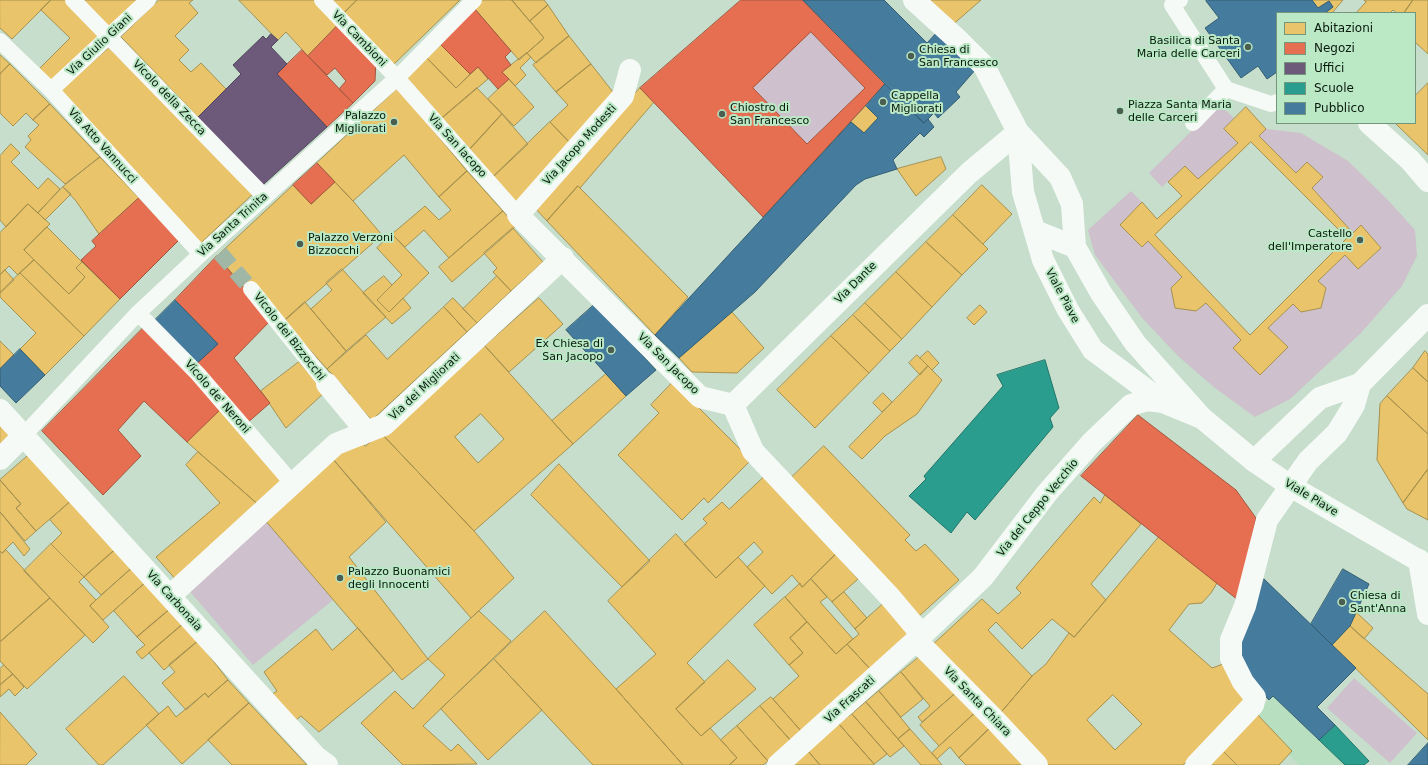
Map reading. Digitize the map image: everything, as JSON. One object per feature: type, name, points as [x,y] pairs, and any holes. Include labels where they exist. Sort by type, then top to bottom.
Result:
[{"type":"street","name":"Vicolo della Zecca","points":[[72,0],[110,37],[265,197]]},
{"type":"street","name":"Via Giulio Giani","points":[[52,90],[148,0]]},
{"type":"street","name":"Via Cambioni","points":[[322,0],[397,78]]},
{"type":"street","name":"Via Santa Trinita","points":[[0,459],[138,313],[211,251],[265,197],[397,78],[474,0]]},
{"type":"street","points":[[914,0],[984,66],[1018,132],[1060,177],[1072,204],[1075,247],[1035,231]]},
{"type":"street","points":[[1180,0],[1172,5],[1226,89],[1271,104],[1276,102]]},
{"type":"street","name":"Via Atto Vannucci","points":[[0,41],[52,90],[211,251]]},
{"type":"street","name":"Via Jacopo Modesti","points":[[518,215],[623,96],[630,70]]},
{"type":"street","name":"Via San Iacopo","points":[[397,78],[518,215]]},
{"type":"street","points":[[1193,123],[1226,89]]},
{"type":"street","points":[[1370,124],[1410,160],[1428,181]]},
{"type":"street","name":"Via Dante","points":[[733,405],[980,162],[1018,132]]},
{"type":"street","name":"Viale Piave","points":[[1018,132],[1023,192],[1043,260],[1068,310],[1093,350],[1163,402],[1202,418]]},
{"type":"street","name":"Via San Jacopo","points":[[518,215],[563,258],[700,397],[733,405]]},
{"type":"street","name":"Viale Piave","points":[[1075,247],[1101,293],[1135,344],[1202,418],[1254,461],[1292,487],[1423,563]]},
{"type":"street","name":"Via dei Migliorati","points":[[170,596],[336,444],[384,425],[563,258]]},
{"type":"street","name":"Vicolo dei Bizzocchi","points":[[251,289],[327,384]]},
{"type":"street","name":"Vicolo de' Neroni","points":[[138,313],[198,374],[293,484]]},
{"type":"street","points":[[1254,461],[1320,398],[1360,384],[1428,316]]},
{"type":"street","points":[[327,384],[366,431]]},
{"type":"street","points":[[1196,765],[1253,705],[1255,697],[1243,682],[1231,658],[1231,640],[1245,606],[1268,520],[1292,487],[1308,461],[1337,433],[1354,405],[1360,384]]},
{"type":"street","name":"Via del Ceppo Vecchio","points":[[919,638],[984,577],[1047,493],[1092,442],[1131,404],[1147,400],[1163,402]]},
{"type":"street","points":[[733,405],[753,451],[890,597],[919,638]]},
{"type":"street","name":"Via Carbonaia","points":[[0,410],[316,757],[327,765]]},
{"type":"street","points":[[1423,563],[1428,614]]},
{"type":"street","name":"Via Frascati","points":[[778,765],[919,638]]},
{"type":"street","name":"Via Santa Chiara","points":[[919,638],[1037,765]]},
{"type":"shaded area","points":[[811,32],[865,88],[807,144],[753,88]]},
{"type":"shaded area","points":[[1219,104],[1234,118],[1224,129],[1238,143],[1198,179],[1185,166],[1162,187],[1149,173]]},
{"type":"shaded area","points":[[1266,129],[1301,133],[1348,161],[1387,199],[1415,230],[1417,256],[1402,286],[1361,333],[1290,399],[1255,417],[1215,388],[1179,357],[1143,319],[1095,255],[1088,230],[1131,191],[1142,202],[1121,225],[1142,247],[1148,241],[1182,277],[1171,288],[1196,311],[1206,303],[1241,340],[1233,348],[1260,375],[1288,347],[1268,328],[1293,304],[1301,312],[1321,308],[1326,288],[1318,281],[1345,255],[1358,269],[1381,248],[1361,225],[1353,233],[1312,188],[1323,177],[1307,162],[1296,173],[1259,136]]},
{"type":"shaded area","points":[[264,519],[333,600],[253,665],[186,587]]},
{"type":"shaded area","points":[[1354,678],[1417,733],[1390,763],[1327,708]]},
{"type":"shaded area","points":[[1273,696],[1345,765],[1299,765],[1289,755],[1292,751],[1256,713]]},
{"type":"building: Abitazioni","points":[[0,0],[51,0],[12,39],[0,28]]},
{"type":"building: Abitazioni","points":[[51,0],[69,0],[102,34],[52,84],[38,70],[70,38],[41,10]]},
{"type":"building: Abitazioni","points":[[78,0],[140,0],[108,30]]},
{"type":"building: Abitazioni","points":[[159,0],[193,0],[189,3],[198,13],[175,36],[189,50],[179,60],[191,72],[201,63],[226,89],[198,117],[121,37]]},
{"type":"building: Abitazioni","points":[[239,0],[315,0],[339,24],[308,56],[286,32],[278,40]]},
{"type":"building: Abitazioni","points":[[330,0],[357,0],[343,14]]},
{"type":"building: Abitazioni","points":[[357,0],[460,0],[393,65],[343,14]]},
{"type":"building: Abitazioni","points":[[483,0],[512,0],[544,38],[519,60],[474,8]]},
{"type":"building: Abitazioni","points":[[512,0],[544,0],[548,5],[530,21]]},
{"type":"building: Abitazioni","points":[[921,0],[981,0],[950,27]]},
{"type":"building: Abitazioni","points":[[1312,0],[1343,0],[1333,12],[1326,12],[1333,7],[1329,1],[1318,8]]},
{"type":"building: Abitazioni","points":[[1364,0],[1413,0],[1405,12],[1396,12],[1393,10],[1391,12],[1357,12],[1366,2]]},
{"type":"building: Abitazioni","points":[[1413,0],[1428,0],[1428,54],[1416,43],[1416,12],[1405,12]]},
{"type":"building: Abitazioni","points":[[548,5],[569,36],[536,63],[527,53],[544,38],[530,21]]},
{"type":"building: Abitazioni","points":[[569,36],[591,64],[556,92],[533,65]]},
{"type":"building: Abitazioni","points":[[441,45],[470,74],[456,88],[427,58]]},
{"type":"building: Abitazioni","points":[[109,48],[255,192],[201,243],[58,92]]},
{"type":"building: Abitazioni","points":[[527,53],[531,57],[520,68],[526,75],[515,86],[502,72]]},
{"type":"building: Abitazioni","points":[[0,55],[10,64],[0,74]]},
{"type":"building: Abitazioni","points":[[427,58],[456,88],[478,67],[488,79],[442,118],[406,77]]},
{"type":"building: Abitazioni","points":[[10,64],[50,104],[33,120],[26,113],[13,126],[0,113],[0,74]]},
{"type":"building: Abitazioni","points":[[591,64],[616,96],[572,145],[550,122],[568,105],[556,92]]},
{"type":"building: Abitazioni","points":[[509,79],[534,107],[514,126],[488,99]]},
{"type":"building: Abitazioni","points":[[1428,83],[1428,155],[1396,124],[1416,124],[1416,95]]},
{"type":"building: Abitazioni","name":"Palazzo Migliorati","points":[[398,88],[467,171],[439,197],[404,155],[353,201],[317,163]]},
{"type":"building: Abitazioni","points":[[477,88],[502,114],[470,149],[442,118]]},
{"type":"building: Abitazioni","points":[[640,88],[654,102],[580,188],[578,186],[547,221],[534,207]]},
{"type":"building: Abitazioni","points":[[50,104],[100,157],[65,184],[25,147],[31,140],[28,136],[39,125],[33,120]]},
{"type":"building: Abitazioni","points":[[866,106],[878,118],[864,133],[851,122]]},
{"type":"building: Abitazioni","name":"Castello dell'Imperatore","points":[[1246,107],[1266,129],[1259,136],[1296,173],[1307,162],[1323,177],[1312,188],[1353,233],[1361,225],[1381,248],[1358,269],[1345,255],[1318,281],[1326,288],[1321,308],[1301,312],[1293,304],[1268,328],[1288,347],[1260,375],[1233,348],[1241,340],[1206,303],[1196,311],[1175,308],[1171,288],[1182,277],[1148,241],[1142,247],[1120,225],[1142,202],[1157,219],[1182,196],[1168,182],[1185,166],[1198,179],[1238,143],[1224,129]],"holes":[[[1251,142],[1347,238],[1250,335],[1155,235]]]},
{"type":"building: Abitazioni","points":[[502,114],[528,144],[493,177],[470,149]]},
{"type":"building: Abitazioni","points":[[550,122],[572,145],[518,204],[493,177]]},
{"type":"building: Abitazioni","points":[[11,144],[20,153],[11,162],[38,189],[48,178],[60,189],[38,213],[28,204],[6,227],[0,220],[0,156]]},
{"type":"building: Abitazioni","points":[[100,157],[139,198],[99,234],[76,201],[63,187]]},
{"type":"building: Abitazioni","points":[[941,157],[946,169],[916,196],[897,169]]},
{"type":"building: Abitazioni","points":[[467,171],[503,211],[449,258],[424,230],[405,247],[392,234],[425,206],[439,220],[451,210],[439,197]]},
{"type":"building: Abitazioni","name":"Palazzo Verzoni Bizzocchi","points":[[335,182],[382,235],[284,321],[248,292],[217,256],[293,185],[311,204]]},
{"type":"building: Abitazioni","points":[[982,185],[1012,214],[983,244],[953,215]]},
{"type":"building: Abitazioni","points":[[578,186],[688,297],[655,335],[547,221]]},
{"type":"building: Abitazioni","points":[[63,187],[71,194],[45,220],[38,213]]},
{"type":"building: Abitazioni","points":[[28,204],[50,224],[24,250],[34,260],[18,275],[9,266],[0,275],[0,233]]},
{"type":"building: Abitazioni","points":[[503,211],[516,226],[452,282],[439,267]]},
{"type":"building: Abitazioni","points":[[953,215],[988,249],[962,275],[926,242]]},
{"type":"building: Abitazioni","points":[[47,227],[82,262],[76,268],[85,277],[69,294],[24,250]]},
{"type":"building: Abitazioni","points":[[513,228],[543,262],[511,291],[493,272],[497,268],[484,253]]},
{"type":"building: Abitazioni","points":[[392,234],[429,273],[389,312],[377,300],[402,275],[377,248]]},
{"type":"building: Abitazioni","points":[[926,242],[962,275],[932,307],[896,272]]},
{"type":"building: Abitazioni","points":[[34,260],[69,294],[85,277],[76,268],[82,262],[120,299],[84,336],[20,273]]},
{"type":"building: Abitazioni","points":[[342,269],[386,317],[346,351],[311,309],[332,290],[326,283]]},
{"type":"building: Abitazioni","points":[[5,270],[14,280],[0,293],[0,275]]},
{"type":"building: Abitazioni","points":[[896,272],[932,307],[902,339],[865,303]]},
{"type":"building: Abitazioni","points":[[20,273],[84,336],[45,375],[20,349],[36,333],[0,297],[0,293]]},
{"type":"building: Abitazioni","points":[[384,276],[392,285],[377,300],[389,312],[403,298],[411,308],[392,324],[363,293]]},
{"type":"building: Abitazioni","points":[[497,276],[511,291],[477,323],[463,309]]},
{"type":"building: Abitazioni","points":[[453,298],[477,323],[467,332],[444,307]]},
{"type":"building: Abitazioni","points":[[539,298],[563,324],[509,372],[485,346]]},
{"type":"building: Abitazioni","points":[[305,302],[346,351],[327,369],[284,321]]},
{"type":"building: Abitazioni","points":[[865,303],[902,339],[890,351],[853,315]]},
{"type":"building: Abitazioni","points":[[980,305],[987,312],[974,325],[967,318]]},
{"type":"building: Abitazioni","points":[[444,307],[467,332],[372,420],[348,395],[350,394],[327,369],[366,335],[387,359]]},
{"type":"building: Abitazioni","points":[[732,312],[764,348],[737,373],[692,372],[679,358]]},
{"type":"building: Abitazioni","points":[[853,315],[890,351],[869,373],[831,336]]},
{"type":"building: Abitazioni","points":[[831,336],[869,373],[815,428],[777,390]]},
{"type":"building: Abitazioni","points":[[0,341],[14,355],[0,369]]},
{"type":"building: Abitazioni","points":[[485,346],[573,444],[474,531],[381,433]],"holes":[[[481,414],[504,439],[478,463],[455,437]]]},
{"type":"building: Abitazioni","points":[[928,351],[939,363],[932,370],[920,358]]},
{"type":"building: Abitazioni","points":[[1425,351],[1428,354],[1428,382],[1413,368]]},
{"type":"building: Abitazioni","points":[[917,355],[928,366],[920,375],[909,363]]},
{"type":"building: Abitazioni","points":[[299,362],[325,392],[286,428],[261,391]]},
{"type":"building: Abitazioni","points":[[928,366],[942,380],[917,414],[885,436],[862,459],[849,447]]},
{"type":"building: Abitazioni","points":[[1413,368],[1428,382],[1428,434],[1387,396]]},
{"type":"building: Abitazioni","points":[[606,374],[626,396],[573,444],[552,421]]},
{"type":"building: Abitazioni","points":[[673,382],[751,460],[708,503],[704,498],[682,520],[618,455],[659,413],[651,405]]},
{"type":"building: Abitazioni","points":[[883,393],[892,402],[882,412],[873,403]]},
{"type":"building: Abitazioni","points":[[1387,396],[1428,434],[1428,469],[1403,503],[1377,460],[1380,404]]},
{"type":"building: Abitazioni","points":[[222,408],[287,485],[261,507],[187,442]]},
{"type":"building: Abitazioni","points":[[0,419],[13,432],[0,444]]},
{"type":"building: Abitazioni","points":[[381,433],[474,531],[514,578],[471,618],[332,458],[358,439],[365,446]]},
{"type":"building: Abitazioni","points":[[824,446],[910,535],[905,540],[916,551],[925,544],[959,580],[919,616],[792,477]]},
{"type":"building: Abitazioni","points":[[198,452],[261,507],[177,581],[156,557],[220,503],[186,465]]},
{"type":"building: Abitazioni","points":[[30,454],[72,500],[36,531],[16,508],[21,504],[0,480]]},
{"type":"building: Abitazioni","name":"Palazzo Buonamici degli Innocenti","points":[[332,458],[386,522],[349,557],[428,659],[402,680],[264,519]]},
{"type":"building: Abitazioni","points":[[559,464],[650,561],[622,587],[531,495]]},
{"type":"building: Abitazioni","points":[[1428,469],[1428,520],[1407,509],[1403,503]]},
{"type":"building: Abitazioni","points":[[764,477],[836,554],[802,587],[792,575],[772,594],[747,567],[763,552],[754,542],[716,578],[684,544],[707,523],[703,519],[722,502],[729,509]]},
{"type":"building: Abitazioni","points":[[0,480],[21,504],[16,508],[36,531],[25,541],[0,512]]},
{"type":"building: Abitazioni","points":[[1105,495],[1141,524],[1091,584],[1106,600],[1074,637],[1052,619],[1022,649],[996,622],[988,630],[1032,676],[997,717],[930,647],[982,599],[998,614],[1021,593],[1016,588],[1094,497],[1100,503]]},
{"type":"building: Abitazioni","points":[[72,500],[117,548],[84,577],[51,544],[62,533],[50,520]]},
{"type":"building: Abitazioni","points":[[0,512],[30,549],[24,556],[13,542],[2,553],[0,551]]},
{"type":"building: Abitazioni","points":[[676,534],[716,578],[738,557],[765,586],[687,663],[705,682],[676,709],[701,736],[710,728],[737,758],[729,765],[683,765],[616,689],[656,654],[608,601]]},
{"type":"building: Abitazioni","points":[[1159,537],[1217,583],[1202,603],[1189,604],[1169,630],[1212,668],[1226,663],[1248,704],[1183,765],[1044,765],[997,717],[1032,676],[1046,664],[1069,633],[1074,637]],"holes":[[[1113,695],[1142,724],[1115,750],[1087,720]]]},
{"type":"building: Abitazioni","points":[[51,544],[84,577],[79,582],[96,600],[90,606],[109,627],[93,643],[24,571]]},
{"type":"building: Abitazioni","points":[[117,548],[133,567],[101,595],[84,577]]},
{"type":"building: Abitazioni","points":[[6,550],[50,598],[0,642],[0,551],[2,553]]},
{"type":"building: Abitazioni","points":[[836,554],[858,579],[832,602],[811,579]]},
{"type":"building: Abitazioni","points":[[133,567],[146,582],[103,620],[90,606]]},
{"type":"building: Abitazioni","points":[[811,579],[827,597],[820,602],[853,639],[836,654],[785,597],[800,583],[802,587]]},
{"type":"building: Abitazioni","points":[[146,582],[170,609],[137,637],[114,611]]},
{"type":"building: Abitazioni","points":[[844,592],[867,618],[855,629],[832,602]]},
{"type":"building: Abitazioni","points":[[785,597],[807,622],[790,638],[803,653],[789,665],[754,625]]},
{"type":"building: Abitazioni","points":[[50,598],[85,635],[27,689],[0,661],[0,642]]},
{"type":"building: Abitazioni","points":[[883,604],[910,634],[871,670],[847,644],[859,634],[855,629]]},
{"type":"building: Abitazioni","points":[[170,609],[183,624],[142,659],[136,652],[145,645],[137,637]]},
{"type":"building: Abitazioni","points":[[479,611],[511,641],[423,726],[451,751],[458,744],[477,764],[403,765],[361,723],[395,691],[413,709],[445,675],[428,659]]},
{"type":"building: Abitazioni","points":[[545,611],[683,765],[593,765],[494,659]]},
{"type":"building: Abitazioni","points":[[1356,612],[1373,628],[1364,639],[1350,626]]},
{"type":"building: Abitazioni","points":[[807,622],[836,654],[847,644],[871,670],[801,731],[773,699],[799,676],[789,665],[803,653],[790,638]]},
{"type":"building: Abitazioni","points":[[183,624],[198,641],[164,670],[149,653]]},
{"type":"building: Abitazioni","points":[[1350,626],[1428,694],[1428,740],[1332,645]]},
{"type":"building: Abitazioni","points":[[358,628],[394,670],[319,732],[301,716],[296,720],[271,695],[277,691],[264,672],[316,629],[332,650]]},
{"type":"building: Abitazioni","points":[[198,641],[228,680],[208,697],[205,693],[186,710],[162,683],[175,672],[169,665]]},
{"type":"building: Abitazioni","points":[[924,653],[958,691],[922,722],[918,717],[930,706],[901,672]]},
{"type":"building: Abitazioni","points":[[494,659],[542,710],[488,760],[441,709]]},
{"type":"building: Abitazioni","points":[[728,660],[756,689],[701,736],[676,709]]},
{"type":"building: Abitazioni","points":[[4,665],[13,674],[0,685],[0,669]]},
{"type":"building: Abitazioni","points":[[901,672],[923,699],[901,717],[879,691]]},
{"type":"building: Abitazioni","points":[[13,674],[24,687],[15,696],[9,689],[0,697],[0,685]]},
{"type":"building: Abitazioni","points":[[124,676],[159,714],[103,765],[99,765],[66,729]]},
{"type":"building: Abitazioni","points":[[228,680],[249,703],[182,764],[146,725],[168,706],[176,717],[205,693],[208,697]]},
{"type":"building: Abitazioni","points":[[879,691],[910,729],[898,739],[866,702]]},
{"type":"building: Abitazioni","points":[[958,691],[977,711],[939,746],[920,725]]},
{"type":"building: Abitazioni","points":[[771,697],[801,731],[791,741],[760,706]]},
{"type":"building: Abitazioni","points":[[866,702],[904,746],[890,757],[852,714]]},
{"type":"building: Abitazioni","points":[[249,703],[307,765],[232,765],[208,740]]},
{"type":"building: Abitazioni","points":[[760,706],[791,741],[768,761],[737,726]]},
{"type":"building: Abitazioni","points":[[977,711],[992,726],[959,758],[950,747],[937,759],[932,753]]},
{"type":"building: Abitazioni","points":[[0,712],[37,754],[26,765],[0,765]]},
{"type":"building: Abitazioni","points":[[1256,713],[1292,751],[1279,765],[1237,765],[1221,749]]},
{"type":"building: Abitazioni","points":[[852,714],[887,754],[874,764],[839,724]]},
{"type":"building: Abitazioni","points":[[839,724],[874,765],[820,765],[808,751]]},
{"type":"building: Abitazioni","points":[[737,726],[768,761],[763,765],[729,765],[737,758],[721,740]]},
{"type":"building: Abitazioni","points":[[992,726],[1028,765],[966,765],[959,758]]},
{"type":"building: Abitazioni","points":[[910,729],[942,765],[921,765],[898,739]]},
{"type":"building: Abitazioni","points":[[1221,749],[1237,765],[1206,765]]},
{"type":"building: Abitazioni","points":[[808,751],[820,765],[792,765]]},
{"type":"building: Negozi","name":"Chiostro di San Francesco","points":[[741,0],[803,0],[885,84],[763,217],[640,88]],"holes":[[[811,32],[865,88],[807,144],[753,88]]]},
{"type":"building: Negozi","points":[[474,8],[511,51],[505,57],[511,65],[502,72],[509,79],[498,89],[478,67],[470,74],[441,45]]},
{"type":"building: Negozi","points":[[339,24],[376,60],[375,81],[353,103],[339,89],[346,81],[335,68],[327,75],[308,56]]},
{"type":"building: Negozi","points":[[302,50],[353,103],[327,127],[277,74]]},
{"type":"building: Negozi","points":[[317,163],[335,182],[311,204],[293,185]]},
{"type":"building: Negozi","points":[[139,198],[179,240],[120,299],[81,260],[96,246],[92,241]]},
{"type":"building: Negozi","points":[[217,256],[271,320],[234,358],[270,403],[246,424],[195,365],[218,344],[175,300]]},
{"type":"building: Negozi","points":[[145,326],[222,408],[187,442],[144,401],[118,430],[141,456],[103,495],[42,431]]},
{"type":"building: Negozi","points":[[1138,415],[1236,490],[1256,518],[1238,600],[1081,476]]},
{"type":"building: Uffici","points":[[271,34],[278,40],[271,47],[287,64],[277,74],[327,127],[255,192],[198,117],[241,74],[233,65],[263,36],[266,39]]},
{"type":"building: Scuole","points":[[1045,360],[1059,408],[1050,418],[1053,427],[975,520],[967,512],[951,533],[909,496],[926,479],[924,476],[1003,386],[997,375]]},
{"type":"building: Scuole","points":[[1335,725],[1369,761],[1364,765],[1345,765],[1319,740]]},
{"type":"building: Pubblico","name":"Chiesa di San Francesco","points":[[803,0],[884,0],[927,43],[938,31],[976,69],[956,92],[960,97],[938,118],[934,113],[924,123]]},
{"type":"building: Pubblico","name":"Basilica di Santa Maria delle Carceri","points":[[1312,0],[1318,8],[1329,1],[1333,7],[1326,12],[1276,12],[1276,73],[1267,79],[1258,66],[1241,78],[1205,28],[1219,18],[1206,1]]},
{"type":"building: Pubblico","points":[[885,84],[924,123],[928,119],[934,127],[924,137],[920,133],[893,160],[897,169],[865,179],[856,185],[755,292],[679,358],[655,335],[851,122],[864,133],[878,118],[866,106]]},
{"type":"building: Pubblico","points":[[175,300],[218,344],[195,365],[153,322]]},
{"type":"building: Pubblico","name":"Ex Chiesa di San Jacopo","points":[[595,304],[656,370],[626,396],[566,330]]},
{"type":"building: Pubblico","points":[[20,349],[45,375],[16,403],[0,386],[0,369]]},
{"type":"building: Pubblico","name":"Chiesa di Sant'Anna","points":[[1343,569],[1369,584],[1350,626],[1332,645],[1311,624]]},
{"type":"building: Pubblico","points":[[1264,579],[1356,668],[1317,707],[1335,725],[1319,740],[1273,696],[1269,700],[1252,683],[1237,654],[1244,630]]},
{"type":"building: Pubblico","points":[[1428,743],[1428,765],[1408,765]]},
{"type":"tunnel","points":[[220,253],[251,289]]},
{"type":"place","name":"Basilica di Santa Maria delle Carceri","points":[[1248,47]]},
{"type":"place","name":"Chiesa di San Francesco","points":[[911,56]]},
{"type":"place","name":"Cappella Migliorati","points":[[883,102]]},
{"type":"place","name":"Piazza Santa Maria delle Carceri","points":[[1120,111]]},
{"type":"place","name":"Chiostro di San Francesco","points":[[722,114]]},
{"type":"place","name":"Palazzo Migliorati","points":[[394,122]]},
{"type":"place","name":"Castello dell'Imperatore","points":[[1360,240]]},
{"type":"place","name":"Palazzo Verzoni Bizzocchi","points":[[300,244]]},
{"type":"place","name":"Ex Chiesa di San Jacopo","points":[[611,350]]},
{"type":"place","name":"Palazzo Buonamici degli Innocenti","points":[[340,578]]},
{"type":"place","name":"Chiesa di Sant'Anna","points":[[1342,602]]}]
